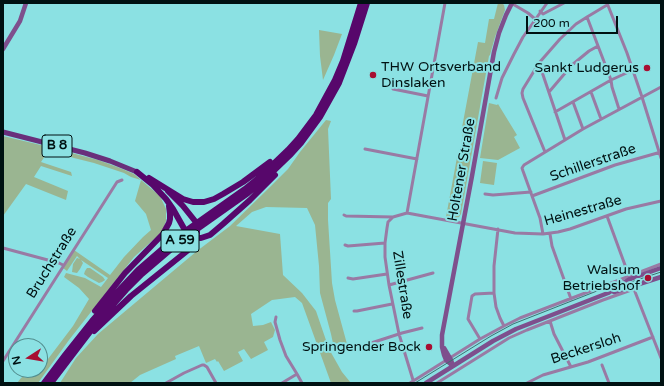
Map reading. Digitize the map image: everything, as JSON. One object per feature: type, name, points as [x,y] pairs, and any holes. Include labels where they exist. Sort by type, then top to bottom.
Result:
[{"type":"highway","name":"A 59","points":[[44,383],[80,335],[122,286],[153,257],[185,231],[261,176],[298,139],[316,114],[335,80],[349,43],[361,3]]},
{"type":"highway","name":"A 59","points":[[50,383],[81,342],[121,295],[151,265],[183,239],[236,202],[264,180],[291,154],[308,134],[320,117],[339,83],[354,44],[366,3]]},
{"type":"highway","points":[[137,172],[156,182],[182,199],[193,202],[204,202],[214,199],[243,182],[266,166],[298,139]]},
{"type":"highway","points":[[137,172],[153,185],[166,199],[173,208],[186,232],[196,236],[205,237],[210,235],[233,216],[276,174],[291,154]]},
{"type":"highway","points":[[81,342],[131,296],[191,247],[196,236],[196,224],[193,217],[168,191]]},
{"type":"highway","points":[[80,335],[90,318],[117,282],[167,229],[170,214],[166,199]]},
{"type":"main road","name":"B 8","points":[[3,132],[85,153],[137,172]]},
{"type":"street","points":[[3,49],[20,21],[26,3]]},
{"type":"street","points":[[407,213],[445,3]]},
{"type":"street","name":"Holtener Straße","points":[[445,371],[449,359],[443,351],[442,335],[494,52],[499,33],[512,3],[535,19]]},
{"type":"street","points":[[496,98],[499,86],[523,37],[547,3]]},
{"type":"street","points":[[540,11],[543,14],[564,3]]},
{"type":"street","points":[[544,152],[523,98],[523,89],[539,63],[564,35],[607,4],[633,70],[661,158]]},
{"type":"street","points":[[587,17],[611,80],[619,109]]},
{"type":"street","points":[[549,92],[572,65],[588,51],[598,46]]},
{"type":"street","points":[[539,63],[565,140]]},
{"type":"street","points":[[555,112],[611,80],[633,70]]},
{"type":"street","points":[[543,234],[540,218],[522,168],[524,165],[583,129],[661,87]]},
{"type":"street","points":[[392,89],[428,96]]},
{"type":"street","points":[[592,92],[601,119]]},
{"type":"street","points":[[573,102],[583,129]]},
{"type":"street","points":[[365,149],[417,159]]},
{"type":"street","name":"Schillerstraße","points":[[485,194],[532,194],[615,165],[660,153]]},
{"type":"street","name":"Bruchstraße","points":[[3,361],[116,182],[122,180]]},
{"type":"street","name":"Heinestraße","points":[[463,223],[515,233],[550,234],[570,229],[626,209],[661,202]]},
{"type":"street","points":[[344,215],[393,217],[398,214],[407,213],[463,223]]},
{"type":"street","points":[[607,216],[661,358]]},
{"type":"street","name":"Zillestraße","points":[[393,217],[388,222],[384,243],[387,274],[399,334],[413,380]]},
{"type":"street","points":[[498,229],[494,266],[494,292],[496,307],[504,326]]},
{"type":"street","points":[[550,234],[552,246],[571,298]]},
{"type":"street","points":[[345,245],[384,243]]},
{"type":"street","points":[[3,248],[58,263],[63,266]]},
{"type":"street","points":[[608,293],[630,278],[661,264]]},
{"type":"street","points":[[410,383],[480,339],[504,326],[571,298],[661,268]]},
{"type":"street","points":[[389,285],[433,273]]},
{"type":"street","points":[[348,278],[353,279],[387,274]]},
{"type":"street","points":[[436,383],[443,381],[509,338],[661,276]]},
{"type":"street","points":[[426,383],[493,341],[516,329],[608,293],[634,288]]},
{"type":"street","points":[[480,339],[468,319],[472,296],[475,294],[494,292]]},
{"type":"street","points":[[354,311],[392,304]]},
{"type":"street","points":[[276,317],[280,340],[286,356],[302,383]]},
{"type":"street","points":[[550,321],[554,334],[570,367]]},
{"type":"street","points":[[365,345],[422,328]]},
{"type":"street","name":"Beckersloh","points":[[527,383],[543,375],[594,360],[653,337]]},
{"type":"street","points":[[449,359],[455,365]]},
{"type":"street","points":[[602,365],[609,383]]},
{"type":"street","points":[[168,382],[184,373],[204,366],[216,383]]},
{"type":"street","points":[[282,383],[297,374]]},
{"type":"green space","points":[[498,3],[502,3],[504,5],[505,10],[489,56],[461,214],[456,218],[446,217],[458,152],[460,152],[463,133],[461,133],[478,42],[485,43],[489,19],[494,19]]},
{"type":"green space","points":[[319,30],[342,34],[323,80],[320,56]]},
{"type":"green space","points":[[489,103],[498,104],[517,135],[514,137],[520,148],[498,160],[480,158]]},
{"type":"green space","points":[[326,120],[331,121],[328,129],[331,199],[328,203],[328,220],[332,283],[347,344],[334,348],[320,293],[315,225],[307,208],[266,207],[252,212],[236,226],[280,234],[283,275],[302,293],[316,311],[329,349],[342,372],[351,383],[331,383],[302,303],[295,297],[272,300],[251,314],[253,326],[271,322],[275,330],[273,337],[264,342],[268,350],[251,359],[244,349],[238,352],[243,361],[224,371],[215,359],[206,363],[199,346],[175,356],[176,359],[140,375],[130,383],[60,383],[76,358],[98,334],[197,251],[230,226],[269,188],[288,169]]},
{"type":"green space","points":[[3,136],[98,160],[134,174],[141,180],[94,163],[49,150],[41,162],[71,172],[72,176],[41,166],[34,177],[68,191],[66,200],[26,184],[3,216]]},
{"type":"green space","points":[[483,161],[497,163],[494,185],[480,183]]},
{"type":"green space","points":[[141,180],[160,196],[166,209],[166,221],[162,232],[134,257],[48,369],[48,359],[73,326],[89,299],[79,288],[64,277],[66,273],[85,278],[101,287],[108,278],[81,260],[83,263],[77,273],[72,272],[73,264],[77,258],[80,259],[77,256],[67,271],[63,268],[74,250],[110,275],[124,257],[151,230],[146,214],[135,201]]},
{"type":"green space","points":[[87,268],[90,268],[105,280],[99,283],[88,277],[84,274]]},
{"type":"green space","points":[[21,378],[42,378],[38,383],[17,383]]},
{"type":"tram line","points":[[415,383],[513,324],[602,289],[631,282],[661,272]]},
{"type":"place","name":"Sankt Ludgerus","points":[[647,68]]},
{"type":"place","name":"THW Ortsverband Dinslaken","points":[[373,75]]},
{"type":"place","name":"Walsum Betriebshof","points":[[648,278]]},
{"type":"place","name":"Springender Bock","points":[[429,347]]}]
